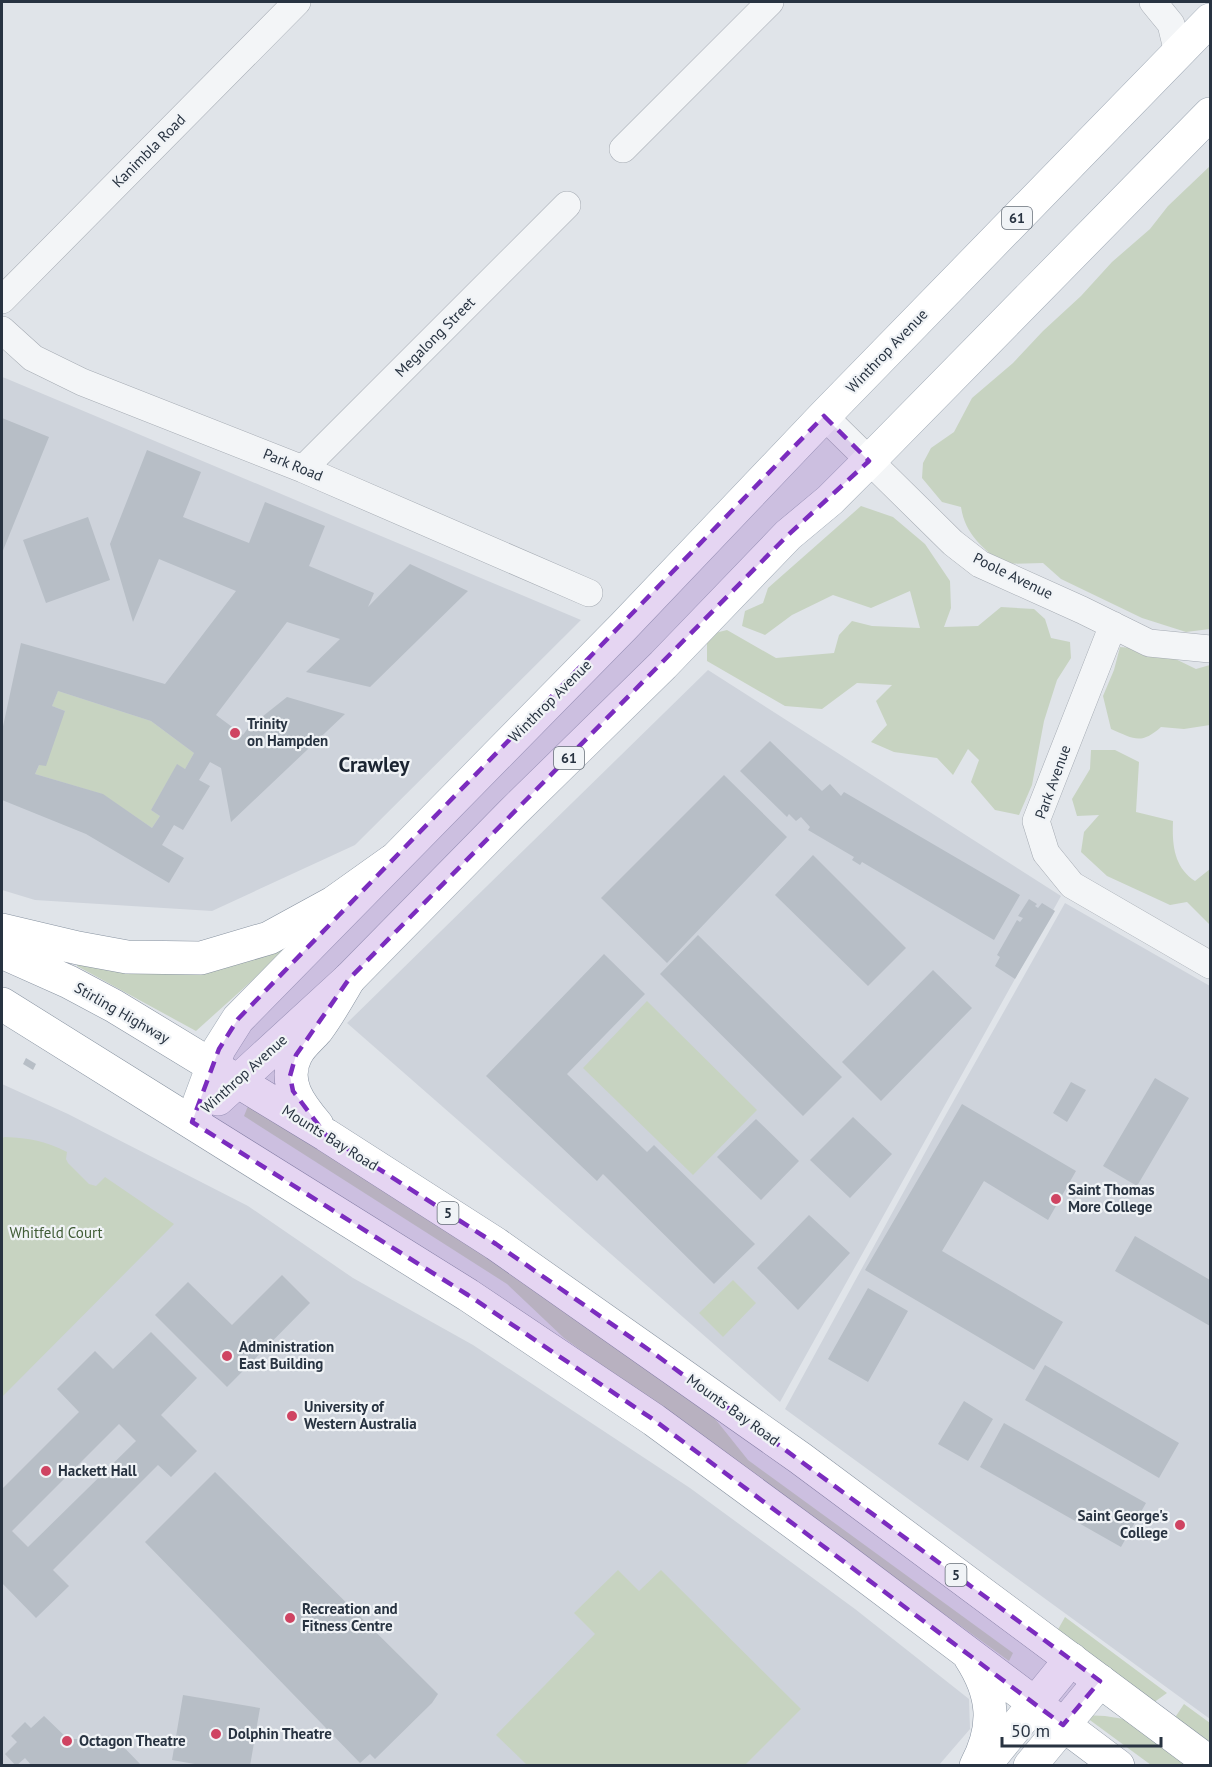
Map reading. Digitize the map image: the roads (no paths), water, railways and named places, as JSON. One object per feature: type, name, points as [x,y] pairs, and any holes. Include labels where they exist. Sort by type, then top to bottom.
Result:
[{"type":"main road","name":"Winthrop Avenue","points":[[225,1074],[219,1048],[238,1019],[624,627],[824,416],[1210,19]]},
{"type":"main road","name":"Winthrop Avenue","points":[[192,1122],[225,1074],[350,979],[512,813],[663,665],[788,535],[830,500],[869,461],[1210,114]]},
{"type":"main road","points":[[2,930],[127,957],[201,958],[269,938],[333,903],[392,861]]},
{"type":"main road","name":"Stirling Highway","points":[[2,952],[69,982],[114,1006],[225,1074]]},
{"type":"main road","name":"61","points":[[326,1135],[306,1112],[293,1091],[290,1076],[296,1055],[318,1028],[350,979]]},
{"type":"main road","points":[[2,1004],[468,1295],[654,1420],[1118,1766]]},
{"type":"main road","name":"Mounts Bay Road","points":[[225,1074],[326,1135],[496,1244],[681,1373],[800,1458],[1210,1763]]},
{"type":"main road","points":[[969,1655],[988,1690],[990,1707],[987,1738],[976,1766]]},
{"type":"main road","points":[[984,1766],[1071,1659]]},
{"type":"main road","points":[[1030,1766],[1100,1681]]},
{"type":"street","name":"Kanimbla Road","points":[[2,300],[297,2]]},
{"type":"street","points":[[623,149],[770,2]]},
{"type":"street","points":[[1154,2],[1171,24],[1178,54]]},
{"type":"street","points":[[1167,2],[1181,13],[1210,19]]},
{"type":"street","name":"Megalong Street","points":[[303,469],[567,205]]},
{"type":"street","name":"Park Road","points":[[2,330],[33,358],[82,382],[303,469],[590,593]]},
{"type":"street","name":"Poole Avenue","points":[[824,416],[953,543],[980,564],[1149,643],[1210,649]]},
{"type":"street","name":"Park Avenue","points":[[1113,625],[1036,821],[1046,853],[1072,885],[1210,966]]},
{"type":"place","name":"Trinity on Hampden","points":[[235,733]]},
{"type":"place","name":"Saint Thomas More College","points":[[1056,1199]]},
{"type":"place","name":"Administration East Building","points":[[227,1356]]},
{"type":"place","name":"University of Western Australia","points":[[292,1416]]},
{"type":"place","name":"Hackett Hall","points":[[46,1471]]},
{"type":"place","name":"Saint George's College","points":[[1180,1525]]},
{"type":"place","name":"Recreation and Fitness Centre","points":[[290,1618]]},
{"type":"place","name":"Dolphin Theatre","points":[[216,1734]]},
{"type":"place","name":"Octagon Theatre","points":[[67,1741]]},
{"type":"district","name":"Crawley","points":[[374,765]]},
{"type":"park label","name":"Whitfeld Court","points":[[56,1233]]}]
